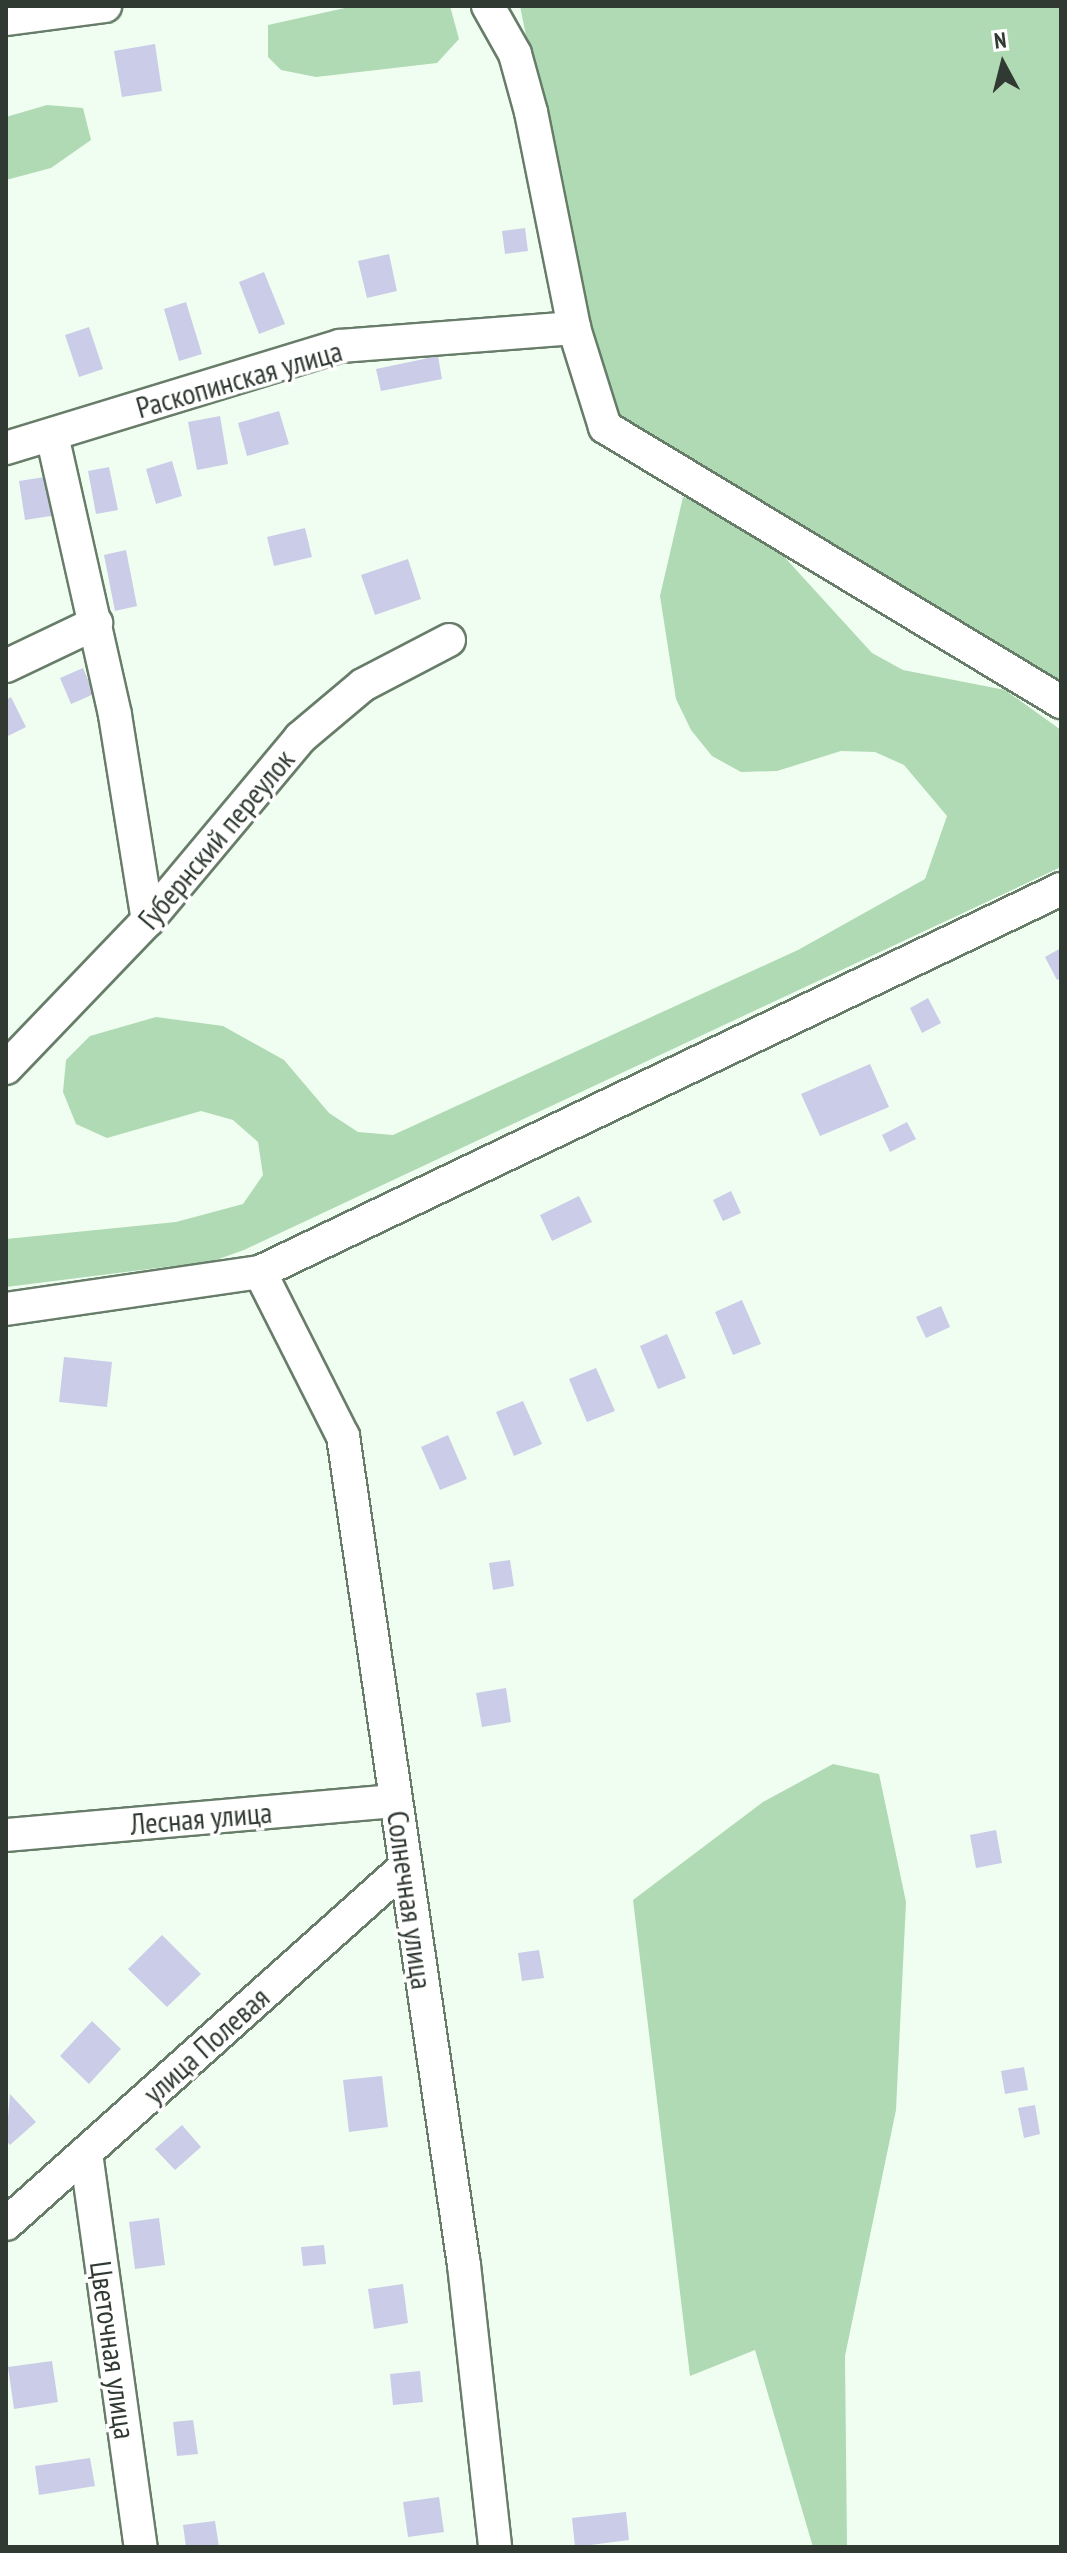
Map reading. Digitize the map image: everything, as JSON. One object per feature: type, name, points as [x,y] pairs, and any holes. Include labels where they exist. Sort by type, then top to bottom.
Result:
[{"type":"street","points":[[6,19],[105,6]]},
{"type":"street","points":[[488,6],[515,54],[531,112],[574,328],[605,427],[1061,702]]},
{"type":"street","name":"Раскопинская улица","points":[[6,448],[340,346],[574,328]]},
{"type":"street","points":[[52,435],[96,623],[148,920]]},
{"type":"street","points":[[6,666],[96,623]]},
{"type":"street","name":"Губернский переулок","points":[[6,1068],[148,920],[300,738],[363,685],[449,640]]},
{"type":"street","points":[[6,1309],[260,1272],[1061,889]]},
{"type":"street","name":"Солнечная улица","points":[[260,1272],[343,1436],[464,2265],[495,2547]]},
{"type":"street","name":"Лесная улица","points":[[6,1835],[396,1801]]},
{"type":"street","name":"улица Полевая","points":[[6,2224],[405,1867]]},
{"type":"street","name":"Цветочная улица","points":[[86,2153],[141,2547]]},
{"type":"green space","points":[[354,6],[450,6],[459,39],[437,63],[316,77],[281,70],[268,57],[268,25]]},
{"type":"green space","points":[[520,6],[1061,6],[1061,702],[605,427]]},
{"type":"green space","points":[[47,105],[83,108],[91,140],[51,168],[6,180],[6,117]]},
{"type":"green space","points":[[683,497],[728,507],[756,526],[872,653],[903,670],[1005,690],[1061,730],[1061,867],[244,1250],[213,1261],[6,1287],[6,1239],[176,1222],[243,1204],[263,1175],[258,1142],[233,1120],[201,1111],[107,1138],[76,1124],[63,1092],[66,1060],[90,1036],[156,1017],[223,1026],[284,1060],[329,1113],[358,1132],[393,1135],[798,950],[925,879],[947,816],[904,765],[875,752],[841,751],[777,771],[741,772],[712,756],[691,730],[676,699],[660,596]]},
{"type":"green space","points":[[833,1764],[879,1774],[906,1902],[896,2110],[845,2356],[847,2547],[813,2547],[755,2350],[690,2376],[633,1900],[763,1802]]},
{"type":"building","points":[[155,44],[162,91],[122,97],[114,51]]},
{"type":"building","points":[[525,228],[528,251],[505,254],[502,231]]},
{"type":"building","points":[[389,254],[397,291],[367,298],[358,261]]},
{"type":"building","points":[[264,272],[285,324],[259,334],[239,282]]},
{"type":"building","points":[[186,302],[202,354],[179,361],[164,309]]},
{"type":"building","points":[[89,327],[103,369],[79,377],[65,335]]},
{"type":"building","points":[[438,356],[442,379],[381,391],[376,369]]},
{"type":"building","points":[[279,411],[289,444],[247,456],[238,423]]},
{"type":"building","points":[[220,416],[228,464],[197,470],[188,422]]},
{"type":"building","points":[[172,461],[182,496],[156,504],[146,469]]},
{"type":"building","points":[[109,467],[118,510],[96,514],[88,471]]},
{"type":"building","points":[[51,476],[57,515],[25,520],[19,481]]},
{"type":"building","points":[[305,528],[312,557],[274,566],[267,537]]},
{"type":"building","points":[[126,550],[137,606],[115,611],[104,555]]},
{"type":"building","points":[[408,559],[421,599],[375,615],[361,575]]},
{"type":"building","points":[[83,668],[94,694],[71,704],[60,678]]},
{"type":"building","points":[[11,697],[26,727],[6,737],[6,700]]},
{"type":"building","points":[[1061,948],[1061,978],[1057,980],[1045,957]]},
{"type":"building","points":[[928,998],[941,1023],[922,1033],[910,1008]]},
{"type":"building","points":[[870,1064],[889,1107],[820,1136],[801,1094]]},
{"type":"building","points":[[907,1122],[916,1139],[890,1152],[882,1135]]},
{"type":"building","points":[[731,1191],[741,1213],[723,1221],[713,1200]]},
{"type":"building","points":[[579,1196],[592,1222],[552,1241],[540,1215]]},
{"type":"building","points":[[742,1300],[761,1344],[733,1355],[715,1312]]},
{"type":"building","points":[[941,1306],[950,1327],[926,1338],[916,1317]]},
{"type":"building","points":[[667,1334],[686,1378],[658,1389],[640,1346]]},
{"type":"building","points":[[64,1357],[112,1362],[107,1407],[59,1402]]},
{"type":"building","points":[[596,1368],[615,1411],[587,1422],[569,1379]]},
{"type":"building","points":[[523,1401],[542,1444],[514,1456],[496,1412]]},
{"type":"building","points":[[448,1435],[467,1479],[440,1490],[421,1447]]},
{"type":"building","points":[[510,1560],[514,1586],[493,1590],[489,1563]]},
{"type":"building","points":[[506,1688],[511,1722],[482,1727],[476,1693]]},
{"type":"building","points":[[996,1830],[1002,1863],[976,1868],[970,1835]]},
{"type":"building","points":[[162,1935],[201,1974],[167,2007],[128,1969]]},
{"type":"building","points":[[539,1950],[544,1978],[522,1981],[518,1953]]},
{"type":"building","points":[[92,2021],[121,2049],[89,2084],[60,2056]]},
{"type":"building","points":[[1024,2067],[1028,2090],[1005,2094],[1001,2071]]},
{"type":"building","points":[[382,2076],[388,2127],[349,2132],[343,2080]]},
{"type":"building","points":[[10,2094],[36,2122],[10,2145],[6,2140]]},
{"type":"building","points":[[1035,2105],[1040,2134],[1024,2138],[1018,2108]]},
{"type":"building","points":[[182,2125],[201,2147],[175,2170],[155,2149]]},
{"type":"building","points":[[159,2218],[165,2265],[135,2269],[129,2222]]},
{"type":"building","points":[[324,2245],[326,2264],[303,2266],[301,2247]]},
{"type":"building","points":[[403,2284],[408,2323],[374,2329],[368,2289]]},
{"type":"building","points":[[52,2361],[58,2402],[14,2409],[8,2367]]},
{"type":"building","points":[[420,2371],[423,2402],[393,2405],[390,2374]]},
{"type":"building","points":[[193,2420],[198,2454],[177,2456],[173,2422]]},
{"type":"building","points":[[90,2458],[95,2486],[39,2495],[35,2466]]},
{"type":"building","points":[[439,2497],[444,2532],[408,2537],[403,2502]]},
{"type":"building","points":[[626,2512],[629,2540],[575,2547],[572,2518]]},
{"type":"building","points":[[215,2521],[219,2547],[186,2547],[183,2525]]}]
